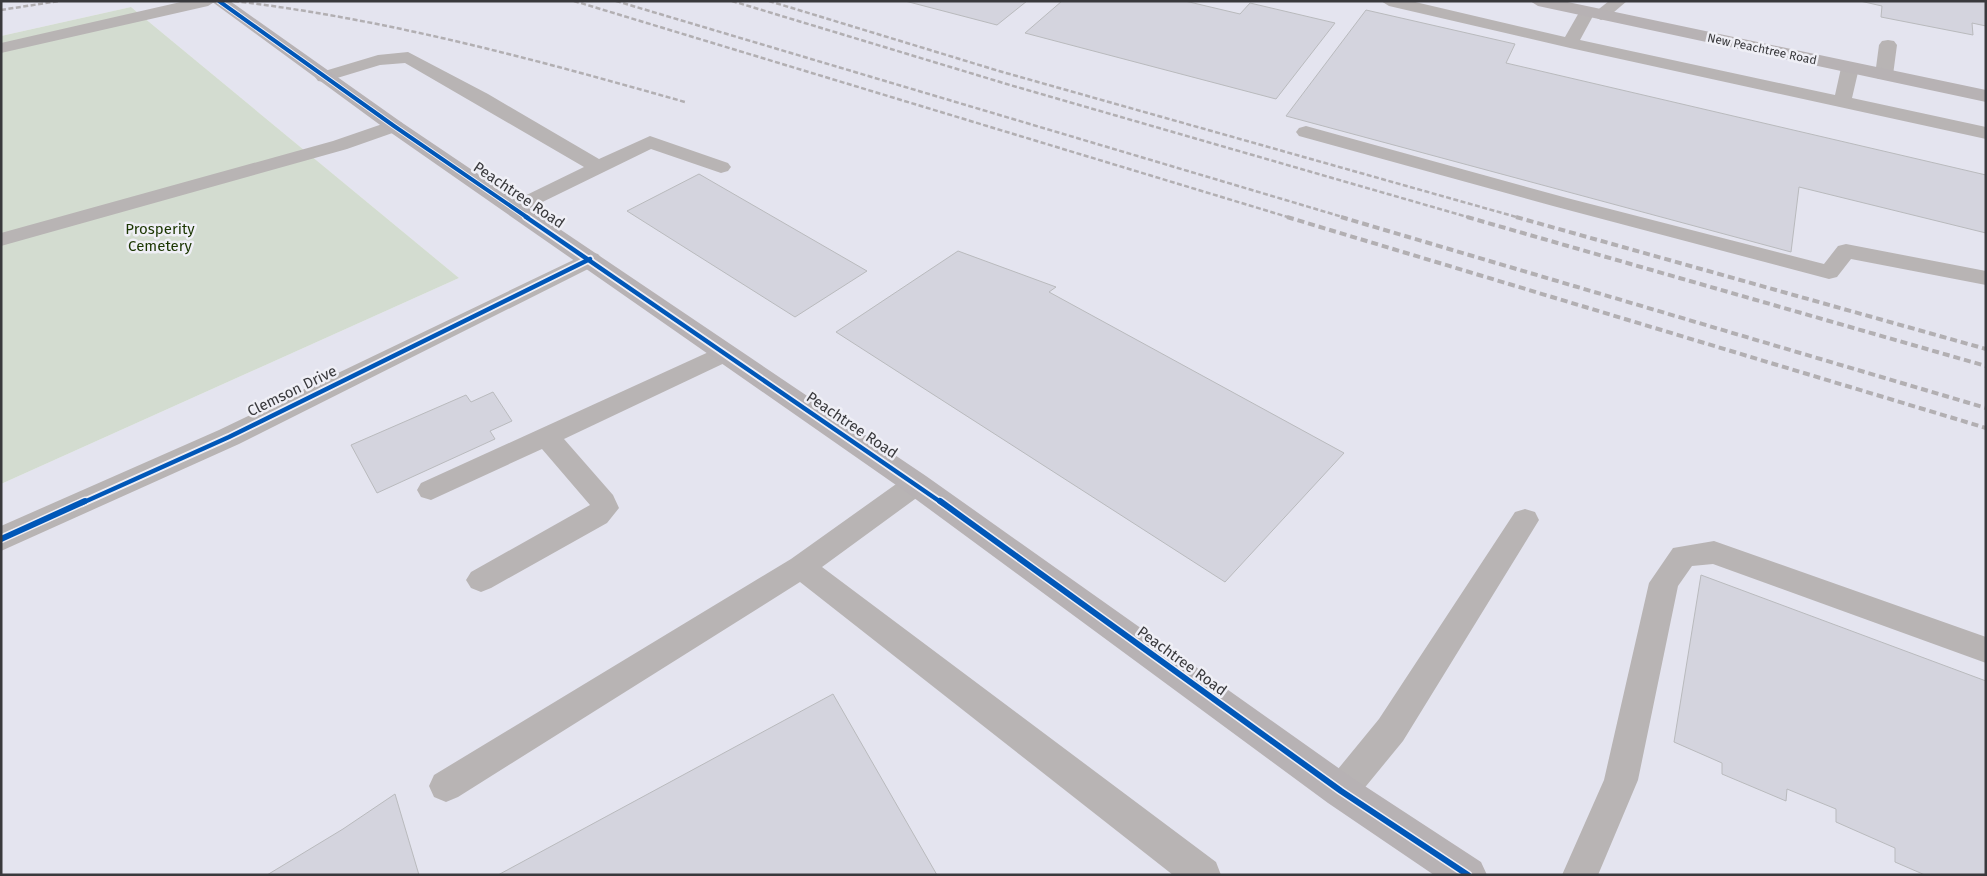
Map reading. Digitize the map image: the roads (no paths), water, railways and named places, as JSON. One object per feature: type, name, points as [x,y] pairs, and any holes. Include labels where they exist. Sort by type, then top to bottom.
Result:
[{"type":"street","name":"Peachtree Road","points":[[219,1],[394,126],[916,484],[1341,791],[1468,875]]},
{"type":"street","name":"New Peachtree Road","points":[[1538,1],[1986,96]]},
{"type":"street","name":"Clemson Drive","points":[[1,539],[229,436],[590,259]]},
{"type":"lane","points":[[1,48],[208,1]]},
{"type":"lane","points":[[1389,1],[1570,43],[1986,133]]},
{"type":"lane","points":[[1570,43],[1594,13],[1618,1]]},
{"type":"lane","points":[[1884,75],[1888,45]]},
{"type":"lane","points":[[324,77],[378,60],[408,57],[482,98],[598,167]]},
{"type":"lane","points":[[1842,102],[1850,68]]},
{"type":"lane","points":[[1,240],[340,144],[394,126]]},
{"type":"lane","points":[[1306,132],[1560,202],[1829,272],[1846,252],[1986,278]]},
{"type":"lane","points":[[515,208],[650,142],[721,167]]},
{"type":"lane","points":[[431,490],[724,353]]},
{"type":"lane","points":[[480,580],[597,515],[605,508],[603,502],[546,436]]},
{"type":"lane","points":[[446,786],[801,568],[916,484]]},
{"type":"lane","points":[[1341,791],[1391,730],[1525,520]]},
{"type":"lane","points":[[1580,875],[1621,780],[1664,583],[1683,556],[1714,552],[1986,650]]},
{"type":"lane","points":[[801,568],[1203,875]]},
{"type":"railway","points":[[1,10],[59,1]]},
{"type":"railway","points":[[234,1],[348,18],[461,42],[685,102]]},
{"type":"railway","points":[[574,1],[1291,218]]},
{"type":"railway","points":[[616,1],[1346,218]]},
{"type":"railway","points":[[732,1],[1010,85],[1471,218]]},
{"type":"railway","points":[[769,1],[999,71],[1520,218]]},
{"type":"railway","points":[[1287,217],[1986,428]]},
{"type":"railway","points":[[1341,217],[1986,408]]},
{"type":"railway","points":[[1467,217],[1986,366]]},
{"type":"railway","points":[[1516,217],[1986,349]]},
{"type":"park label","name":"Prosperity Cemetery","points":[[160,238]]}]
